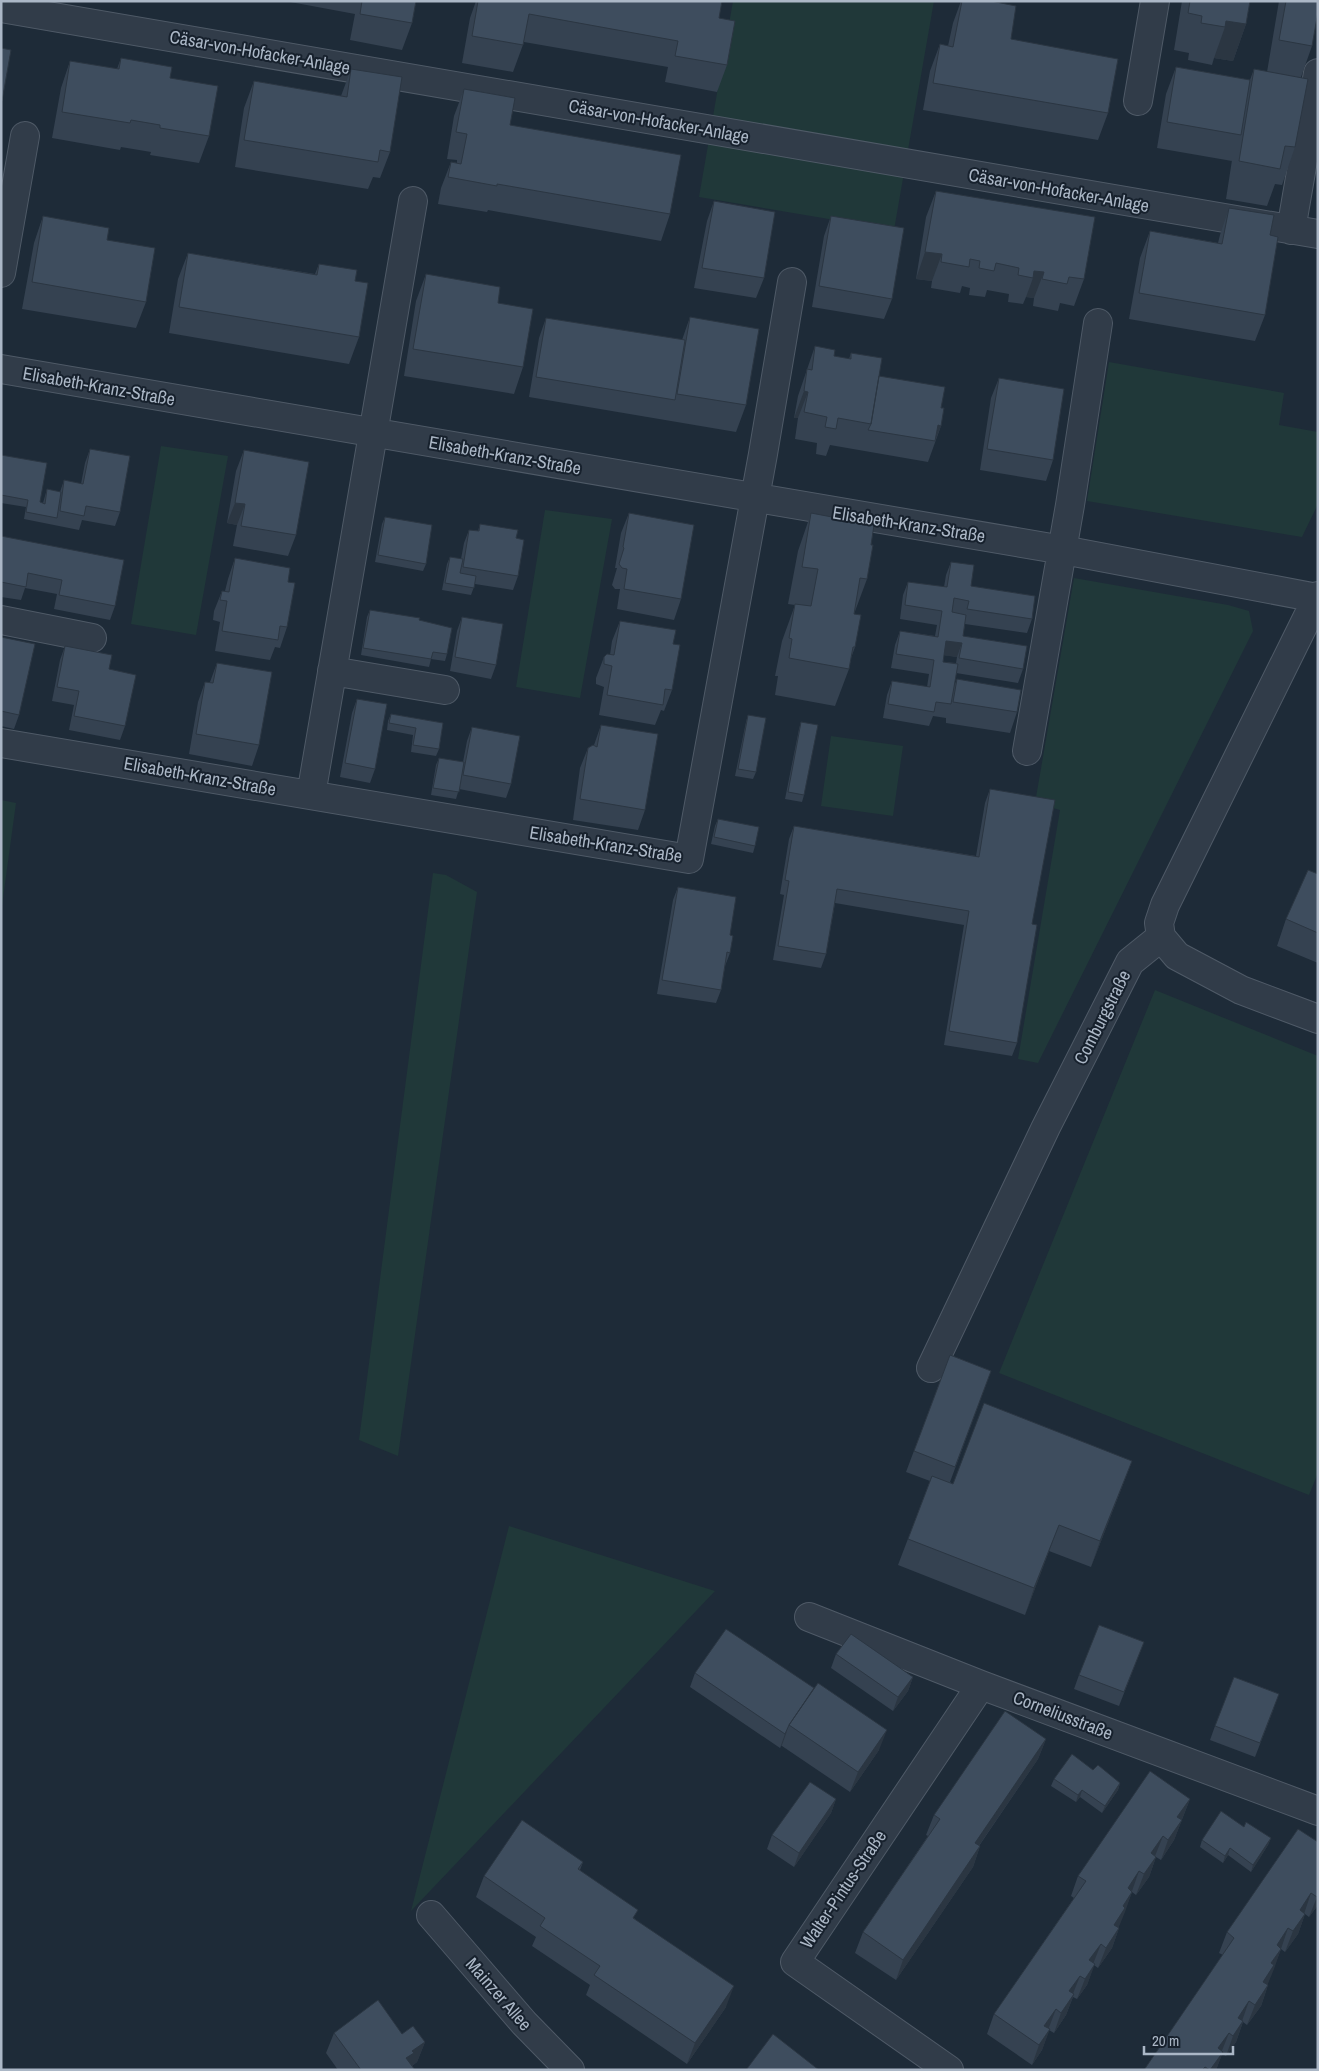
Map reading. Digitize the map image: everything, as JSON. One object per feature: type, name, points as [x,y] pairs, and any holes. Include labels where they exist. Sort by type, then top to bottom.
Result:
[{"type":"street","points":[[1138,102],[1155,1]]},
{"type":"street","name":"Cäsar-von-Hofacker-Anlage","points":[[1,8],[1318,234]]},
{"type":"street","points":[[1291,230],[1318,73]]},
{"type":"street","points":[[1,273],[25,136]]},
{"type":"street","points":[[311,795],[413,201]]},
{"type":"street","name":"Elisabeth-Kranz-Straße","points":[[1,743],[689,859],[755,498],[792,282]]},
{"type":"street","points":[[1027,751],[1063,550],[1098,323]]},
{"type":"street","name":"Elisabeth-Kranz-Straße","points":[[1,369],[1063,550],[1317,597]]},
{"type":"street","points":[[1317,597],[1165,905],[1158,923],[1161,937],[1177,956],[1241,990],[1318,1019]]},
{"type":"street","points":[[1,620],[92,638]]},
{"type":"street","points":[[332,670],[445,690]]},
{"type":"street","name":"Comburgstraße","points":[[931,1368],[1046,1128],[1130,962],[1161,937]]},
{"type":"street","name":"Corneliusstraße","points":[[809,1617],[981,1685],[1318,1811]]},
{"type":"street","name":"Walter-Pintus-Straße","points":[[949,2070],[795,1962],[981,1685]]},
{"type":"street","name":"Mainzer Allee","points":[[431,1915],[524,2023],[570,2070]]},
{"type":"green space","points":[[733,1],[934,1],[894,230],[699,197]]},
{"type":"green space","points":[[1109,362],[1284,393],[1279,425],[1318,432],[1318,504],[1302,537],[1087,501]]},
{"type":"green space","points":[[161,446],[228,456],[196,635],[131,624]]},
{"type":"green space","points":[[545,510],[612,519],[580,698],[516,687]]},
{"type":"green space","points":[[1074,578],[1228,605],[1249,611],[1253,631],[1038,1063],[1018,1059],[1060,810],[1035,803]]},
{"type":"green space","points":[[831,736],[903,746],[893,816],[821,806]]},
{"type":"green space","points":[[1,800],[16,803],[1,913]]},
{"type":"green space","points":[[433,873],[446,875],[477,892],[398,1456],[359,1440]]},
{"type":"green space","points":[[1155,990],[1318,1056],[1318,1473],[1309,1495],[999,1373]]},
{"type":"green space","points":[[509,1526],[715,1591],[411,1911]]},
{"type":"building","points":[[362,1],[416,1],[412,23],[360,14]]},
{"type":"building","points":[[478,1],[722,1],[719,18],[735,21],[727,65],[675,56],[678,41],[529,14],[523,45],[472,36]]},
{"type":"building","points":[[962,1],[991,1],[1016,6],[1011,39],[1118,59],[1108,113],[933,83],[940,44],[953,47]]},
{"type":"building","points":[[1190,1],[1250,1],[1246,24],[1226,21],[1225,27],[1201,23],[1202,16],[1188,13]]},
{"type":"building","points":[[1286,1],[1318,1],[1312,46],[1279,40]]},
{"type":"building","points":[[1,48],[11,50],[2,101],[1,101]]},
{"type":"building","points":[[121,58],[172,67],[170,78],[218,86],[209,136],[160,128],[160,125],[131,120],[130,123],[62,112],[70,61],[119,69]]},
{"type":"building","points":[[1176,67],[1250,80],[1241,135],[1167,122]]},
{"type":"building","points":[[351,69],[402,77],[390,152],[380,150],[378,162],[244,140],[254,81],[347,97]]},
{"type":"building","points":[[1254,69],[1308,79],[1295,147],[1285,146],[1280,169],[1239,161]]},
{"type":"building","points":[[464,89],[515,98],[510,125],[681,155],[670,214],[448,177],[451,162],[461,164],[467,134],[456,132]]},
{"type":"building","points":[[936,191],[1095,217],[1084,279],[1069,277],[1067,284],[1042,279],[1044,272],[1034,271],[1033,278],[1018,275],[1019,268],[996,263],[994,271],[979,268],[980,261],[970,259],[969,267],[941,262],[942,254],[925,252]]},
{"type":"building","points":[[714,201],[775,212],[764,278],[702,268]]},
{"type":"building","points":[[1229,208],[1274,215],[1270,235],[1278,237],[1265,315],[1139,293],[1150,231],[1222,244]]},
{"type":"building","points":[[43,216],[109,228],[107,240],[155,248],[146,302],[32,282]]},
{"type":"building","points":[[831,216],[904,228],[892,299],[819,286]]},
{"type":"building","points":[[188,253],[317,275],[319,264],[357,270],[355,281],[368,283],[359,337],[179,307]]},
{"type":"building","points":[[426,274],[500,287],[498,303],[533,309],[523,367],[413,349]]},
{"type":"building","points":[[690,317],[759,329],[746,405],[677,394]]},
{"type":"building","points":[[546,318],[685,340],[675,400],[536,377]]},
{"type":"building","points":[[815,346],[835,350],[834,356],[851,359],[851,353],[882,358],[871,424],[838,418],[836,429],[825,427],[827,417],[804,412],[808,392],[804,391],[807,369],[812,370]]},
{"type":"building","points":[[879,376],[945,387],[941,408],[944,408],[941,426],[938,425],[935,441],[868,430],[871,424]]},
{"type":"building","points":[[999,378],[1064,389],[1053,460],[987,449]]},
{"type":"building","points":[[90,449],[130,456],[120,512],[86,506],[84,516],[60,511],[64,480],[83,484]]},
{"type":"building","points":[[244,450],[309,462],[296,535],[241,526],[245,504],[235,503]]},
{"type":"building","points":[[1,455],[47,463],[40,502],[45,504],[47,489],[61,492],[57,518],[26,512],[28,500],[1,495]]},
{"type":"building","points":[[629,513],[694,525],[681,599],[624,589],[627,569],[622,568],[619,564],[624,548]]},
{"type":"building","points":[[811,513],[874,525],[871,545],[873,545],[867,579],[860,578],[854,614],[861,615],[849,669],[789,658],[792,639],[789,638],[795,604],[811,606],[818,569],[802,567]]},
{"type":"building","points":[[385,517],[432,525],[426,564],[378,555]]},
{"type":"building","points":[[480,524],[518,530],[516,538],[524,540],[518,576],[463,567],[469,530],[479,531]]},
{"type":"building","points":[[1,536],[124,560],[115,606],[59,595],[62,580],[28,573],[26,587],[1,582]]},
{"type":"building","points":[[450,557],[463,559],[460,573],[476,576],[474,588],[445,583]]},
{"type":"building","points":[[235,558],[290,568],[288,582],[295,583],[287,627],[280,626],[278,640],[222,631],[227,601],[220,600],[222,591],[229,592]]},
{"type":"building","points":[[951,562],[974,565],[971,586],[1035,596],[1032,619],[967,609],[969,601],[954,598],[952,612],[966,615],[963,636],[1027,646],[1023,669],[959,658],[962,643],[946,641],[943,662],[958,664],[951,704],[936,702],[934,712],[888,704],[892,681],[930,687],[934,660],[896,654],[900,631],[938,637],[942,611],[905,605],[908,582],[947,587]]},
{"type":"building","points":[[370,610],[420,618],[419,620],[452,628],[447,654],[433,652],[431,659],[363,648]]},
{"type":"building","points":[[462,617],[503,624],[496,665],[455,657]]},
{"type":"building","points":[[620,621],[676,630],[673,644],[680,645],[672,690],[665,689],[663,705],[607,695],[612,666],[604,664],[604,657],[607,654],[614,655]]},
{"type":"building","points":[[1,637],[35,644],[19,715],[1,711]]},
{"type":"building","points":[[65,646],[112,655],[109,669],[136,675],[125,726],[74,716],[79,691],[57,687]]},
{"type":"building","points":[[217,663],[272,672],[259,745],[196,734],[205,682],[213,683]]},
{"type":"building","points":[[957,679],[1021,690],[1017,712],[953,702]]},
{"type":"building","points":[[357,699],[387,704],[375,769],[345,763]]},
{"type":"building","points":[[391,714],[443,723],[439,749],[413,745],[416,728],[389,723]]},
{"type":"building","points":[[748,715],[766,718],[756,772],[738,769]]},
{"type":"building","points":[[801,722],[818,725],[804,795],[788,792]]},
{"type":"building","points":[[601,725],[658,734],[645,810],[580,799],[588,748],[593,745],[597,747]]},
{"type":"building","points":[[472,727],[520,736],[511,784],[463,775]]},
{"type":"building","points":[[439,758],[464,762],[459,792],[433,788]]},
{"type":"building","points":[[990,789],[1055,800],[1032,924],[1037,925],[1017,1043],[949,1031],[969,911],[837,889],[826,954],[778,946],[789,881],[785,880],[794,826],[979,857]]},
{"type":"building","points":[[718,819],[759,827],[755,846],[714,837]]},
{"type":"building","points":[[1308,870],[1318,874],[1318,933],[1286,919]]},
{"type":"building","points":[[678,887],[736,897],[730,935],[733,936],[730,953],[727,952],[721,990],[662,980]]},
{"type":"building","points":[[950,1355],[991,1371],[955,1467],[914,1451]]},
{"type":"building","points":[[984,1403],[1132,1461],[1100,1541],[1059,1525],[1034,1588],[908,1539],[932,1476],[953,1484]]},
{"type":"building","points":[[1099,1625],[1144,1642],[1124,1692],[1079,1675]]},
{"type":"building","points":[[726,1629],[814,1688],[785,1734],[695,1673]]},
{"type":"building","points":[[851,1634],[913,1677],[898,1697],[836,1654]]},
{"type":"building","points":[[1234,1677],[1279,1694],[1260,1743],[1215,1726]]},
{"type":"building","points":[[818,1683],[887,1730],[858,1772],[789,1725]]},
{"type":"building","points":[[1005,1711],[1046,1739],[975,1843],[980,1846],[903,1960],[863,1932],[940,1819],[934,1815]]},
{"type":"building","points":[[1072,1754],[1093,1770],[1098,1765],[1120,1783],[1105,1806],[1082,1790],[1078,1795],[1054,1779]]},
{"type":"building","points":[[1150,1771],[1190,1799],[1177,1817],[1182,1820],[1168,1840],[1163,1836],[1151,1853],[1156,1857],[1144,1874],[1139,1871],[1128,1888],[1132,1892],[1123,1906],[1125,1908],[1114,1925],[1119,1928],[1106,1948],[1101,1944],[1089,1960],[1095,1964],[1085,1979],[1080,1976],[1069,1991],[1074,1994],[1061,2013],[1056,2009],[1044,2026],[1050,2029],[1039,2045],[994,2014],[1086,1881],[1078,1876]]},
{"type":"building","points":[[810,1782],[836,1799],[799,1853],[772,1835]]},
{"type":"building","points":[[1221,1811],[1244,1827],[1246,1822],[1271,1838],[1253,1865],[1230,1848],[1225,1856],[1202,1840]]},
{"type":"building","points":[[522,1820],[583,1862],[578,1869],[638,1910],[633,1918],[734,1986],[695,2043],[594,1975],[600,1966],[540,1926],[545,1918],[484,1876]]},
{"type":"building","points":[[1298,1829],[1318,1842],[1318,1896],[1311,1893],[1300,1910],[1305,1914],[1293,1931],[1288,1928],[1277,1945],[1281,1949],[1271,1963],[1274,1965],[1263,1982],[1268,1985],[1255,2005],[1249,2001],[1238,2018],[1243,2021],[1233,2036],[1229,2033],[1218,2048],[1223,2052],[1210,2070],[1205,2067],[1202,2070],[1144,2070],[1234,1938],[1227,1932]]},
{"type":"building","points":[[378,2000],[402,2034],[413,2026],[425,2042],[406,2058],[415,2070],[361,2070],[334,2033]]},
{"type":"building","points":[[773,2034],[819,2070],[746,2070]]}]
